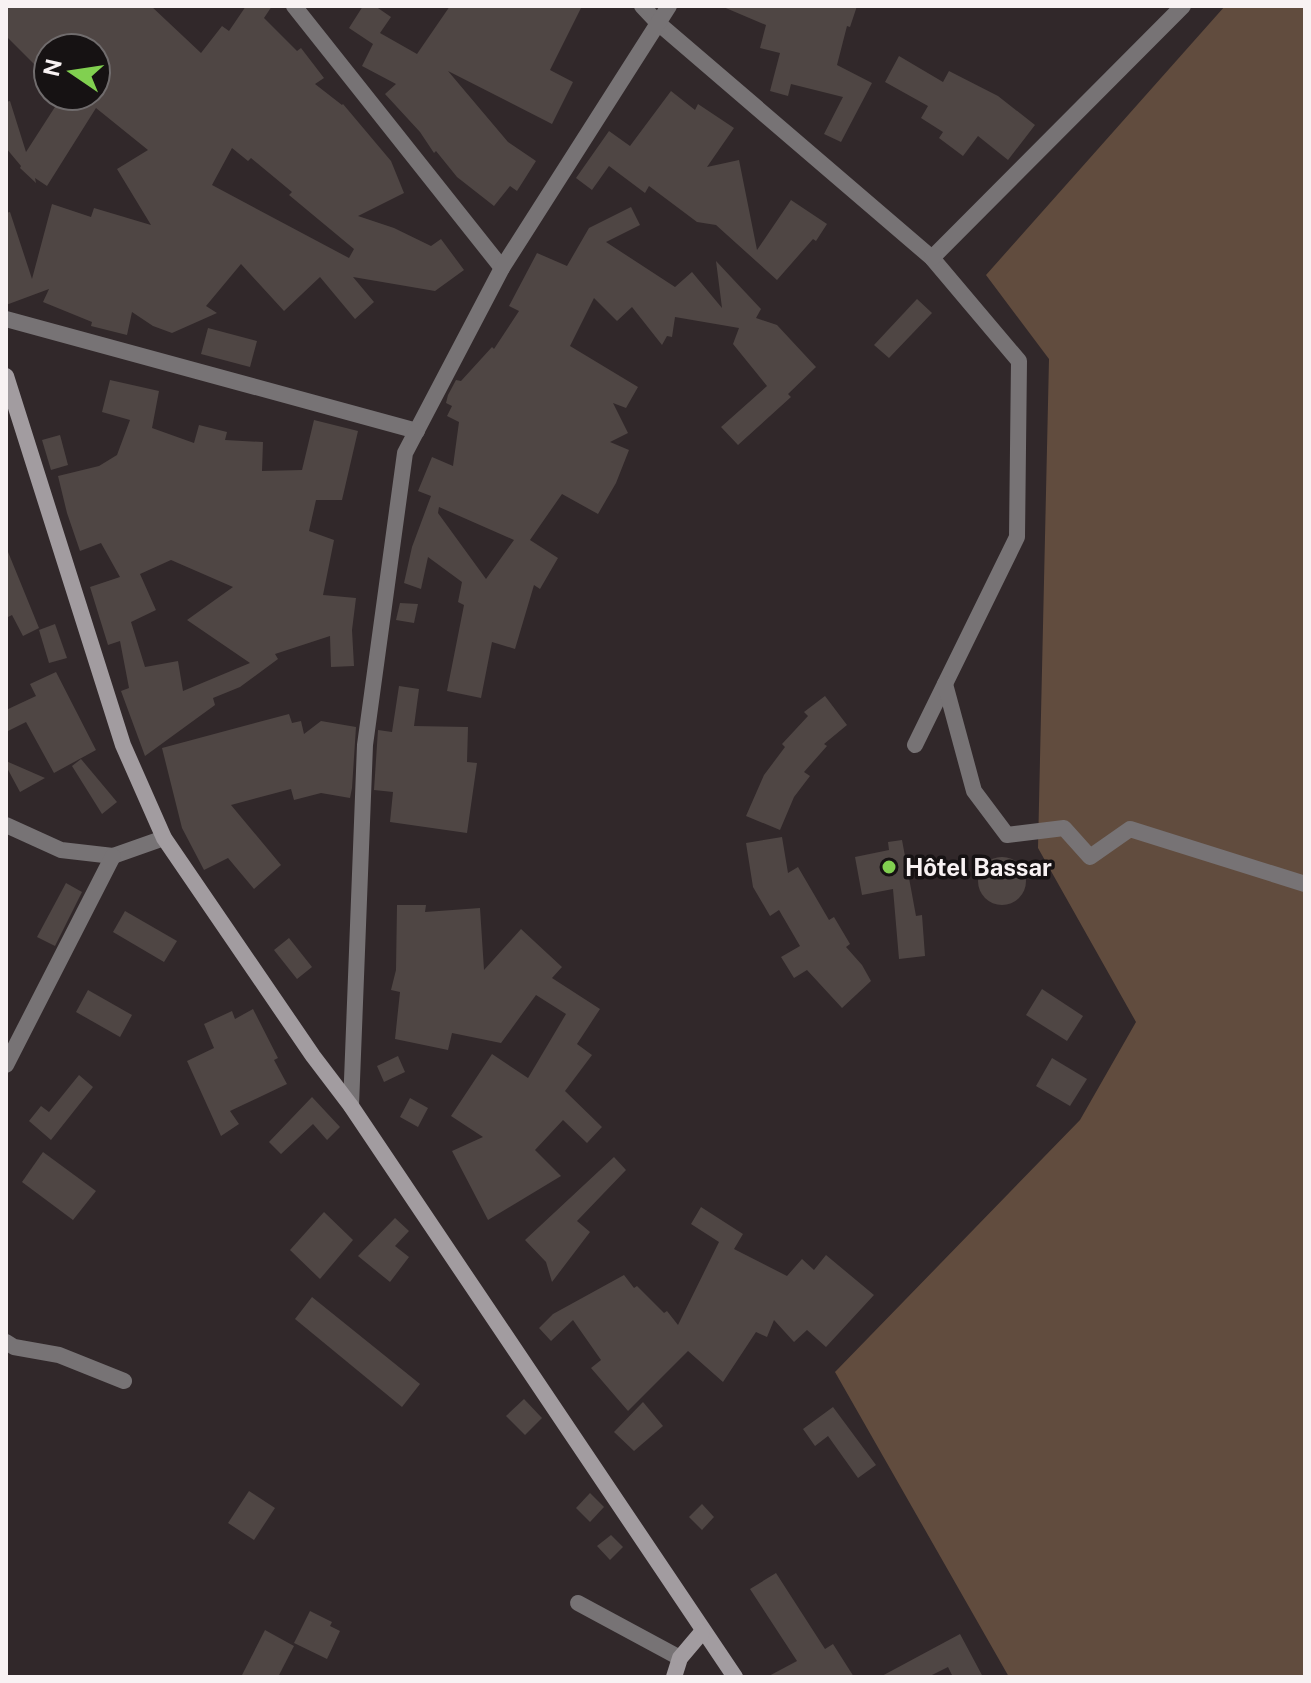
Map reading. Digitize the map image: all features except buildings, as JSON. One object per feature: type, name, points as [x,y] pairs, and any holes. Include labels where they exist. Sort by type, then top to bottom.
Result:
[{"type":"street","points":[[294,6],[502,268]]},
{"type":"street","points":[[642,6],[932,258],[1019,361],[1017,537],[915,745]]},
{"type":"street","points":[[351,1106],[365,745],[405,453],[502,268],[669,6]]},
{"type":"street","points":[[932,258],[1183,6]]},
{"type":"street","points":[[6,319],[417,431]]},
{"type":"street","points":[[6,376],[123,745],[164,838],[313,1056],[351,1106],[735,1677]]},
{"type":"street","points":[[945,684],[974,791],[1007,835],[1064,828],[1090,857],[1130,829],[1305,884]]},
{"type":"street","points":[[6,825],[61,850],[113,856],[164,838]]},
{"type":"street","points":[[6,1065],[113,856]]},
{"type":"street","points":[[6,1342],[14,1347],[59,1355],[124,1381]]},
{"type":"street","points":[[578,1603],[680,1658]]},
{"type":"street","points":[[674,1677],[680,1658],[702,1632]]},
{"type":"shaded area","points":[[1225,6],[1305,6],[1305,1677],[1009,1677],[835,1372],[1080,1120],[1136,1022],[1038,848],[1049,359],[986,275]]},
{"type":"place","name":"Hôtel Bassar","points":[[889,867]]}]
